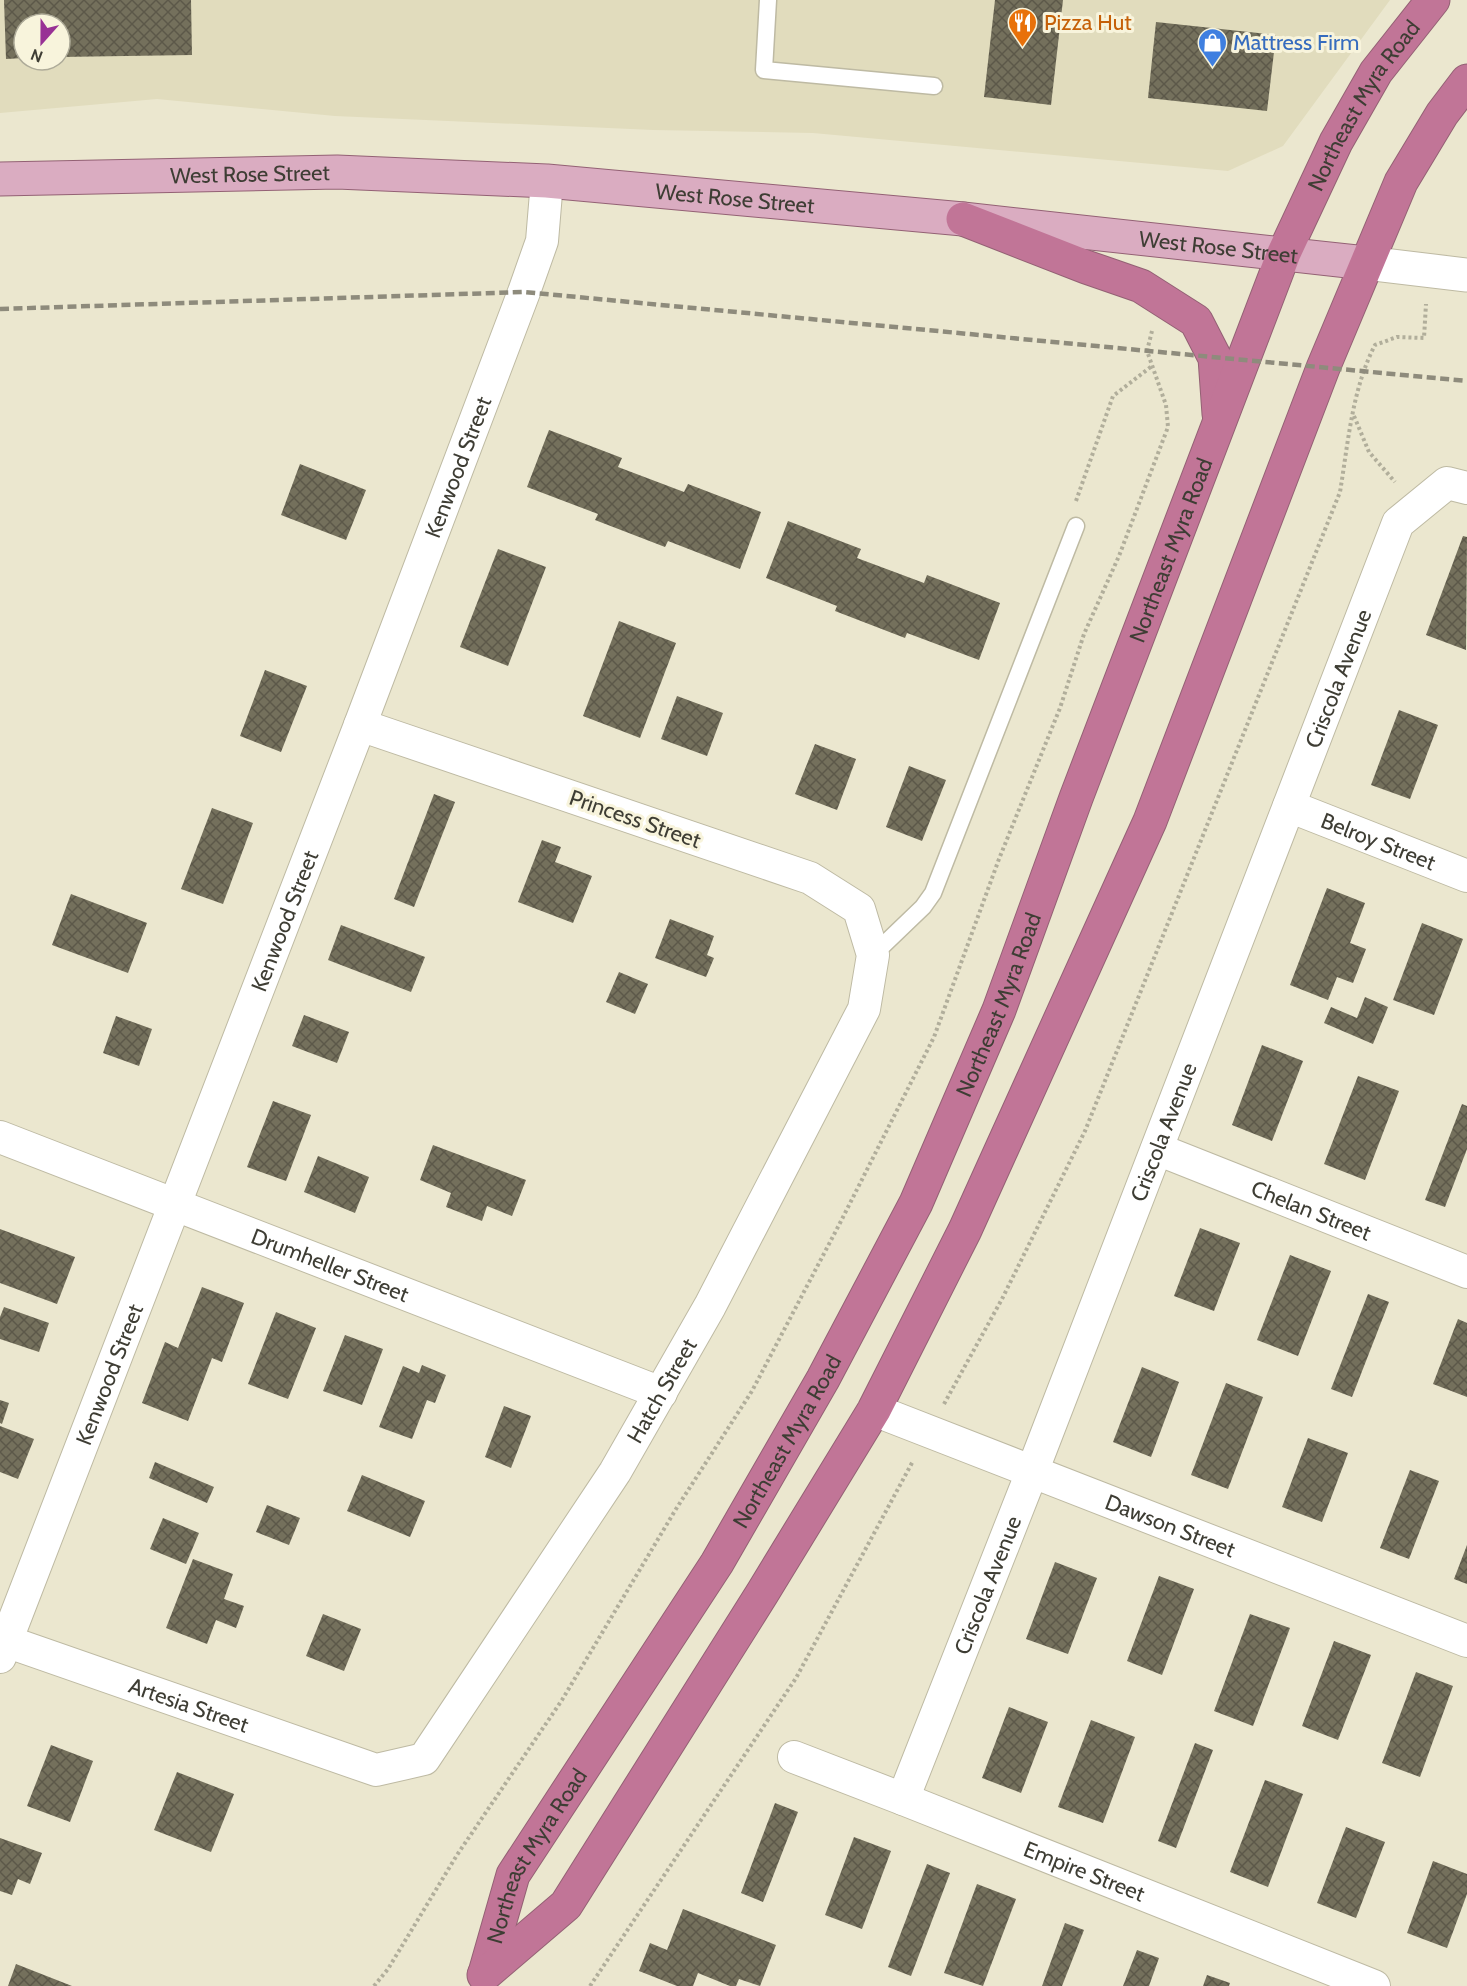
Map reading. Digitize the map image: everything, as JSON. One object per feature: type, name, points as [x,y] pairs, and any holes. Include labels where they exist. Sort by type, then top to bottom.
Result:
[{"type":"highway","name":"Northeast Myra Road","points":[[481,1979],[513,1875],[717,1563],[823,1379],[916,1203],[999,1010],[1076,798],[1284,253],[1336,142],[1376,72],[1433,0]]},
{"type":"highway","name":"Northeast Myra Road","points":[[481,1979],[566,1905],[763,1592],[874,1410],[965,1230],[1150,821],[1323,368],[1401,182],[1442,114],[1467,81]]},
{"type":"highway","points":[[963,219],[1141,286],[1196,321],[1215,358],[1220,423]]},
{"type":"main road","name":"West Rose Street","points":[[0,179],[338,172],[547,181],[963,219],[1467,275]]},
{"type":"street","name":"Kenwood Street","points":[[2,1646],[360,725],[542,241],[547,181]]},
{"type":"street","name":"Criscola Avenue","points":[[903,1798],[1032,1472],[1398,523],[1418,507],[1457,486]]},
{"type":"street","name":"Princess Street","points":[[360,725],[810,878],[859,909],[873,955]]},
{"type":"street","name":"Belroy Street","points":[[1289,806],[1467,876]]},
{"type":"street","name":"Hatch Street","points":[[376,1770],[424,1759],[615,1472],[710,1306],[864,1009],[873,955]]},
{"type":"street","name":"Drumheller Street","points":[[0,1137],[661,1393]]},
{"type":"street","name":"Chelan Street","points":[[1157,1149],[1467,1272]]},
{"type":"street","name":"Dawson Street","points":[[874,1410],[1467,1641]]},
{"type":"street","name":"Artesia Street","points":[[2,1646],[376,1770]]},
{"type":"street","name":"Empire Street","points":[[794,1757],[903,1798],[1374,1986]]},
{"type":"lane","points":[[768,0],[764,70],[934,86]]},
{"type":"lane","points":[[873,955],[922,907],[933,893],[1076,526]]},
{"type":"path","points":[[590,1986],[796,1678],[1002,1299],[1085,1131],[1340,492],[1353,413],[1366,362],[1375,345],[1397,336],[1424,338],[1429,271]]},
{"type":"path","points":[[374,1986],[388,1969],[457,1855],[562,1700],[676,1509],[752,1392],[934,1037],[999,859],[1060,708],[1083,634],[1119,556],[1168,427],[1166,405],[1147,351],[1159,298]]},
{"type":"path","points":[[1076,526],[1071,517],[1113,396],[1152,366]]},
{"type":"path","points":[[1353,413],[1369,452],[1418,507]]},
{"type":"shaded area","points":[[0,0],[1390,0],[1283,146],[1228,171],[813,133],[653,130],[335,116],[157,99],[0,113]]},
{"type":"building","points":[[4,0],[191,0],[192,55],[72,57],[72,12],[12,12],[12,59],[6,59]]},
{"type":"building","name":"Pizza Hut","points":[[995,0],[1063,0],[1051,105],[984,97]]},
{"type":"building","name":"Mattress Firm","points":[[1156,22],[1276,35],[1267,111],[1148,98]]},
{"type":"building","points":[[549,430],[622,458],[618,467],[684,492],[688,484],[761,512],[740,569],[668,541],[665,547],[595,520],[598,514],[527,487]]},
{"type":"building","points":[[300,464],[366,490],[346,540],[281,515]]},
{"type":"building","points":[[788,521],[861,549],[857,558],[924,583],[927,575],[1000,603],[979,660],[907,633],[905,638],[835,611],[837,606],[766,578]]},
{"type":"building","points":[[1463,536],[1467,537],[1466,650],[1426,635]]},
{"type":"building","points":[[498,549],[546,567],[508,666],[460,647]]},
{"type":"building","points":[[619,621],[676,643],[640,738],[583,716]]},
{"type":"building","points":[[265,670],[307,686],[281,752],[240,736]]},
{"type":"building","points":[[677,696],[723,713],[707,756],[661,739]]},
{"type":"building","points":[[1399,710],[1438,725],[1410,799],[1371,785]]},
{"type":"building","points":[[815,744],[856,759],[837,810],[795,794]]},
{"type":"building","points":[[909,766],[946,780],[922,841],[886,827]]},
{"type":"building","points":[[434,794],[455,802],[414,907],[394,899]]},
{"type":"building","points":[[212,808],[253,823],[223,904],[181,889]]},
{"type":"building","points":[[542,840],[561,847],[555,862],[592,876],[573,923],[518,902]]},
{"type":"building","points":[[1327,888],[1365,903],[1350,943],[1366,949],[1353,983],[1337,977],[1328,1000],[1290,985]]},
{"type":"building","points":[[71,894],[147,923],[128,973],[52,945]]},
{"type":"building","points":[[670,919],[714,936],[707,955],[714,958],[706,977],[655,958]]},
{"type":"building","points":[[1422,923],[1463,939],[1434,1015],[1393,1000]]},
{"type":"building","points":[[341,925],[425,957],[411,992],[328,960]]},
{"type":"building","points":[[619,972],[648,984],[635,1014],[606,1002]]},
{"type":"building","points":[[1365,997],[1388,1007],[1373,1044],[1324,1023],[1331,1007],[1357,1018]]},
{"type":"building","points":[[304,1015],[349,1032],[337,1063],[292,1046]]},
{"type":"building","points":[[116,1016],[152,1029],[139,1066],[103,1053]]},
{"type":"building","points":[[1262,1045],[1303,1061],[1272,1141],[1232,1125]]},
{"type":"building","points":[[1358,1076],[1399,1091],[1365,1180],[1324,1164]]},
{"type":"building","points":[[273,1101],[311,1115],[286,1181],[247,1167]]},
{"type":"building","points":[[1462,1104],[1467,1106],[1467,1149],[1445,1207],[1425,1200]]},
{"type":"building","points":[[433,1145],[526,1180],[512,1216],[487,1206],[482,1221],[446,1207],[451,1193],[420,1180]]},
{"type":"building","points":[[318,1156],[369,1177],[355,1213],[304,1192]]},
{"type":"building","points":[[1200,1228],[1240,1243],[1214,1311],[1174,1296]]},
{"type":"building","points":[[0,1229],[75,1257],[57,1304],[0,1283]]},
{"type":"building","points":[[1290,1255],[1331,1271],[1298,1356],[1257,1340]]},
{"type":"building","points":[[202,1287],[244,1303],[222,1362],[212,1358],[188,1421],[142,1403],[165,1342],[178,1348]]},
{"type":"building","points":[[1368,1294],[1389,1302],[1352,1397],[1331,1389]]},
{"type":"building","points":[[4,1307],[49,1323],[39,1352],[0,1339],[0,1317]]},
{"type":"building","points":[[276,1312],[316,1328],[288,1399],[248,1384]]},
{"type":"building","points":[[1458,1319],[1467,1323],[1467,1397],[1433,1384]]},
{"type":"building","points":[[345,1335],[383,1349],[362,1405],[323,1391]]},
{"type":"building","points":[[422,1365],[446,1375],[435,1403],[427,1400],[412,1439],[379,1427],[403,1366],[419,1373]]},
{"type":"building","points":[[1142,1367],[1179,1382],[1151,1457],[1113,1442]]},
{"type":"building","points":[[1226,1383],[1263,1397],[1228,1489],[1191,1475]]},
{"type":"building","points":[[0,1400],[9,1403],[2,1424],[0,1423]]},
{"type":"building","points":[[504,1406],[531,1416],[511,1468],[485,1457]]},
{"type":"building","points":[[0,1426],[34,1439],[18,1479],[0,1472]]},
{"type":"building","points":[[1308,1438],[1348,1453],[1322,1522],[1282,1507]]},
{"type":"building","points":[[155,1462],[214,1487],[207,1503],[149,1478]]},
{"type":"building","points":[[1410,1470],[1439,1481],[1409,1559],[1380,1548]]},
{"type":"building","points":[[362,1475],[425,1501],[410,1537],[347,1511]]},
{"type":"building","points":[[267,1505],[300,1518],[289,1545],[256,1532]]},
{"type":"building","points":[[163,1518],[199,1533],[186,1564],[150,1549]]},
{"type":"building","points":[[1467,1545],[1467,1584],[1454,1579]]},
{"type":"building","points":[[193,1559],[233,1574],[224,1599],[244,1606],[236,1628],[216,1620],[207,1644],[166,1628]]},
{"type":"building","points":[[1055,1562],[1097,1578],[1068,1654],[1026,1639]]},
{"type":"building","points":[[1159,1576],[1194,1589],[1162,1675],[1127,1661]]},
{"type":"building","points":[[323,1614],[361,1629],[344,1671],[306,1656]]},
{"type":"building","points":[[1250,1614],[1290,1628],[1253,1726],[1214,1711]]},
{"type":"building","points":[[1334,1641],[1371,1655],[1338,1740],[1302,1726]]},
{"type":"building","points":[[1416,1672],[1453,1686],[1420,1777],[1382,1763]]},
{"type":"building","points":[[1009,1707],[1048,1722],[1021,1793],[982,1778]]},
{"type":"building","points":[[1091,1720],[1135,1737],[1103,1823],[1058,1807]]},
{"type":"building","points":[[1195,1743],[1213,1750],[1176,1848],[1158,1841]]},
{"type":"building","points":[[51,1745],[93,1761],[70,1822],[27,1806]]},
{"type":"building","points":[[177,1772],[234,1794],[211,1852],[154,1830]]},
{"type":"building","points":[[1265,1780],[1303,1794],[1268,1887],[1230,1872]]},
{"type":"building","points":[[775,1803],[798,1812],[763,1902],[741,1893]]},
{"type":"building","points":[[1346,1827],[1385,1842],[1356,1918],[1317,1903]]},
{"type":"building","points":[[854,1837],[891,1851],[862,1929],[825,1915]]},
{"type":"building","points":[[0,1838],[42,1853],[30,1884],[18,1879],[12,1895],[0,1891]]},
{"type":"building","points":[[1433,1861],[1467,1874],[1467,1894],[1447,1948],[1407,1933]]},
{"type":"building","points":[[927,1864],[950,1873],[911,1976],[888,1967]]},
{"type":"building","points":[[977,1884],[1016,1899],[983,1986],[944,1973]]},
{"type":"building","points":[[683,1909],[776,1945],[760,1986],[739,1979],[736,1986],[730,1986],[698,1973],[693,1986],[677,1986],[639,1971],[650,1943],[667,1950]]},
{"type":"building","points":[[1065,1923],[1084,1930],[1062,1986],[1042,1986]]},
{"type":"building","points":[[1137,1950],[1159,1958],[1149,1986],[1123,1986]]},
{"type":"building","points":[[16,1964],[72,1986],[8,1986]]},
{"type":"building","points":[[1207,1975],[1230,1983],[1229,1986],[1203,1986]]},
{"type":"railway","points":[[0,309],[524,292],[1467,381]]},
{"type":"place","name":"Pizza Hut","points":[[1023,48]]},
{"type":"place","name":"Mattress Firm","points":[[1212,68]]}]
